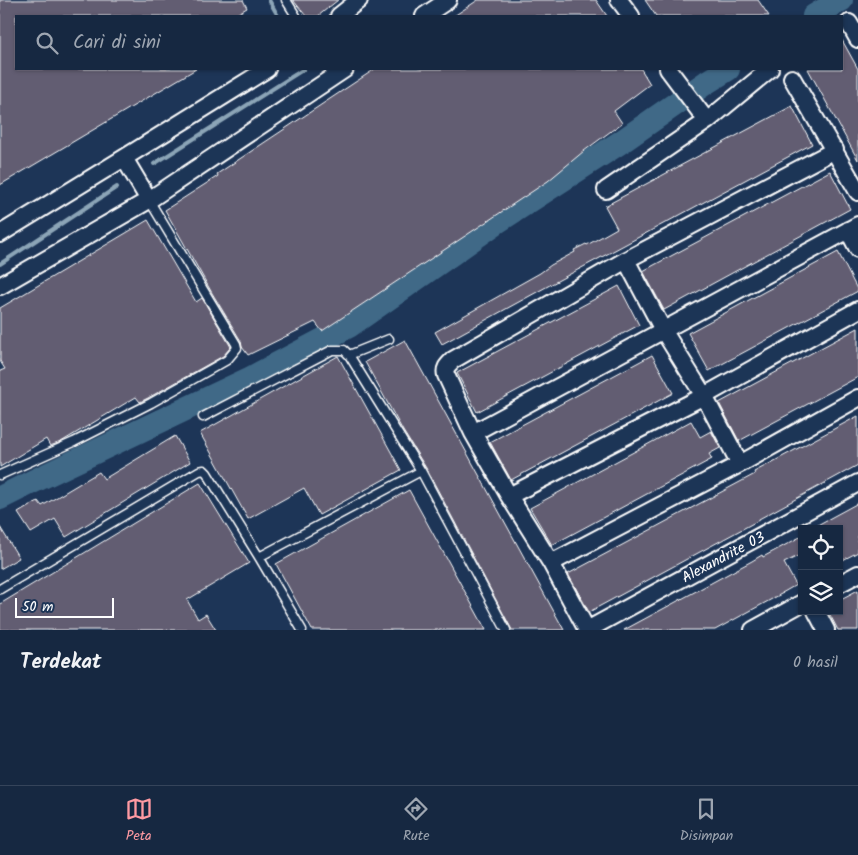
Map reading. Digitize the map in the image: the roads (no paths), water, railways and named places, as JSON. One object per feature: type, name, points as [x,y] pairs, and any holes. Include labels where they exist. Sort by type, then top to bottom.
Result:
[{"type":"street","points":[[340,15],[359,0]]},
{"type":"street","points":[[426,15],[448,0]]},
{"type":"street","points":[[619,0],[629,15]]},
{"type":"street","points":[[850,23],[858,39]]},
{"type":"street","points":[[0,234],[126,162],[264,70]]},
{"type":"street","points":[[669,70],[707,121]]},
{"type":"street","points":[[606,190],[707,121],[769,70]]},
{"type":"street","points":[[0,286],[338,71]]},
{"type":"street","points":[[792,78],[858,192]]},
{"type":"street","points":[[587,630],[551,563],[509,496],[474,433],[446,375],[445,370],[447,366],[453,360],[626,260],[835,150]]},
{"type":"street","points":[[126,162],[145,194]]},
{"type":"street","points":[[474,433],[853,227],[858,249]]},
{"type":"street","points":[[626,260],[663,330],[704,396],[740,464]]},
{"type":"street","points":[[509,496],[704,396],[858,310]]},
{"type":"street","points":[[551,563],[740,464],[858,398]]},
{"type":"street","name":"Alexandrite 03","points":[[587,630],[858,483]]},
{"type":"street","points":[[843,582],[858,574]]},
{"type":"street","points":[[753,630],[798,605]]},
{"type":"street","points":[[818,615],[826,630]]},
{"type":"lane","points":[[286,0],[295,15]]},
{"type":"lane","points":[[0,474],[74,442],[151,403],[228,360],[237,348],[145,194]]},
{"type":"lane","points":[[349,355],[389,339]]},
{"type":"lane","points":[[203,417],[332,350],[344,350],[349,355],[421,471],[506,630]]},
{"type":"lane","points":[[0,589],[199,471],[204,470],[302,630]]},
{"type":"lane","points":[[259,557],[421,471]]},
{"type":"waterway","points":[[269,0],[277,15]]},
{"type":"waterway","points":[[816,15],[841,0]]},
{"type":"waterway","points":[[154,164],[302,70]]},
{"type":"waterway","points":[[0,498],[251,378],[349,326],[497,222],[624,140],[726,70]]},
{"type":"waterway","points":[[0,264],[117,187]]}]
